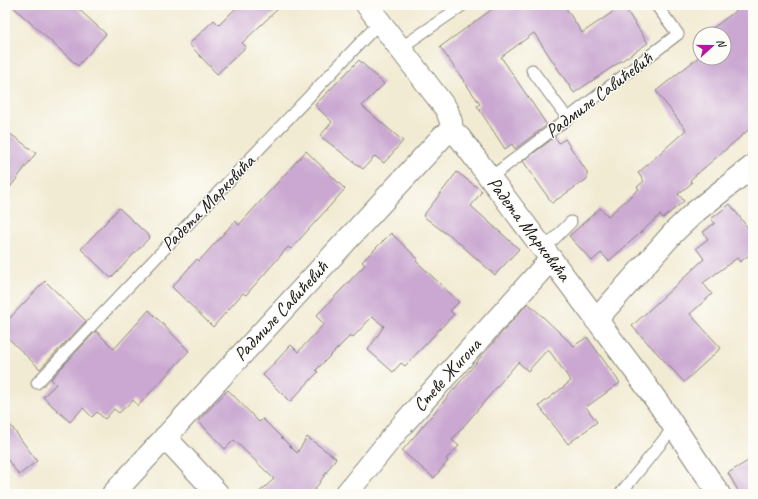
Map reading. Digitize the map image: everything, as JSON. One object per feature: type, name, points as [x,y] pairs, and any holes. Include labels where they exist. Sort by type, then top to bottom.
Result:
[{"type":"street","points":[[367,5],[379,23],[447,110],[450,116],[452,133]]},
{"type":"street","name":"Радета Марковића","points":[[452,133],[456,134],[460,138],[491,177],[661,407],[719,494]]},
{"type":"street","name":"Радмиле Савићевић","points":[[113,494],[443,136],[452,133]]},
{"type":"street","points":[[596,320],[675,231],[695,212],[753,166]]},
{"type":"street","name":"Стеве Жигона","points":[[346,494],[403,424],[547,254]]},
{"type":"street","points":[[165,437],[218,494]]},
{"type":"lane","points":[[399,49],[463,5]]},
{"type":"lane","name":"Радмиле Савићевић","points":[[491,177],[678,34],[656,5]]},
{"type":"lane","name":"Радета Марковића","points":[[37,383],[379,23]]},
{"type":"lane","points":[[532,70],[568,119]]},
{"type":"lane","points":[[547,254],[571,222]]},
{"type":"lane","points":[[620,494],[674,427]]},
{"type":"building","points":[[11,5],[74,5],[106,34],[78,66]]},
{"type":"building","points":[[239,5],[282,5],[242,43],[246,47],[217,74],[189,44],[214,20],[219,25]]},
{"type":"building","points":[[498,5],[564,5],[582,33],[623,5],[648,43],[574,93],[534,33],[501,57],[547,125],[515,149],[512,144],[505,149],[477,106],[480,104],[440,47]]},
{"type":"building","points":[[744,5],[753,5],[753,126],[690,180],[692,183],[678,194],[684,201],[663,218],[660,215],[609,261],[601,253],[592,261],[569,236],[600,208],[608,216],[639,189],[637,187],[644,181],[638,173],[686,130],[656,91],[692,62],[692,66],[732,66],[732,26],[716,26]]},
{"type":"building","points":[[359,60],[384,84],[362,106],[403,141],[384,163],[375,156],[363,169],[320,136],[332,122],[315,105]]},
{"type":"building","points":[[5,130],[36,153],[5,194]]},
{"type":"building","points":[[555,137],[559,143],[565,139],[587,172],[587,179],[552,203],[523,161]]},
{"type":"building","points":[[306,151],[345,189],[291,249],[288,247],[246,295],[243,293],[213,327],[172,287],[197,259],[199,261],[235,221],[239,225]]},
{"type":"building","points":[[457,172],[482,191],[471,206],[519,249],[495,275],[449,234],[448,235],[423,216]]},
{"type":"building","points":[[730,204],[753,235],[753,252],[740,262],[737,258],[703,283],[712,294],[690,314],[721,348],[684,382],[632,326],[704,259],[696,248],[708,239],[703,232],[715,223],[711,219]]},
{"type":"building","points":[[119,208],[150,237],[111,278],[81,249]]},
{"type":"building","points":[[391,233],[418,259],[416,261],[459,302],[450,311],[454,314],[405,366],[401,363],[393,372],[368,350],[384,326],[372,317],[353,337],[351,335],[316,370],[318,372],[290,402],[263,375],[291,345],[298,352],[324,324],[316,316],[365,265],[362,262]]},
{"type":"building","points":[[45,281],[86,321],[40,369],[5,335],[5,323]]},
{"type":"building","points":[[528,303],[574,346],[587,337],[620,383],[586,407],[597,422],[568,444],[539,406],[571,381],[548,349],[528,371],[518,362],[452,440],[459,446],[446,459],[448,461],[434,478],[402,451]]},
{"type":"building","points":[[149,310],[189,351],[138,406],[133,400],[119,413],[114,409],[105,419],[97,412],[92,417],[83,408],[70,422],[43,397],[56,384],[51,379],[96,331],[114,349]]},
{"type":"building","points":[[228,390],[259,422],[263,419],[297,453],[307,437],[336,458],[312,494],[257,494],[274,479],[234,440],[225,449],[198,421]]},
{"type":"building","points":[[5,418],[37,461],[19,475],[5,456]]},
{"type":"building","points":[[753,458],[753,494],[740,494],[728,473]]}]
